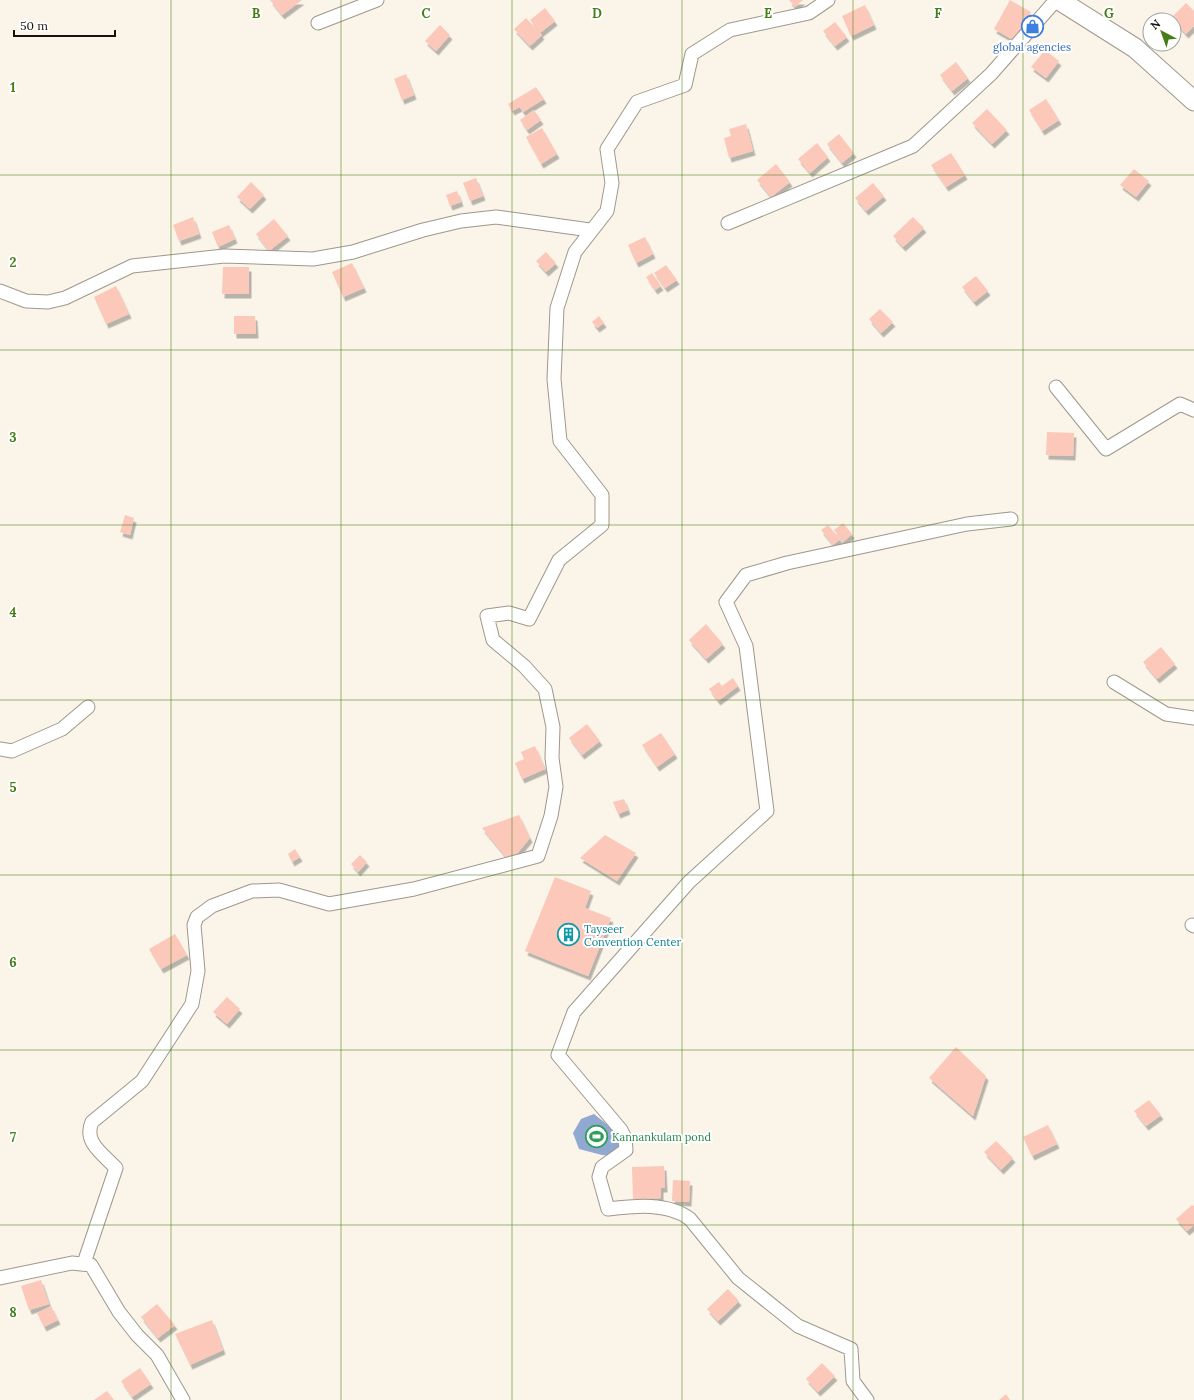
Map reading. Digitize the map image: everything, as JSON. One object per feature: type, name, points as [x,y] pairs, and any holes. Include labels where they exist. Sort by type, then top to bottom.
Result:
[{"type":"main road","points":[[1058,0],[1135,48],[1194,101]]},
{"type":"street","points":[[318,23],[377,0]]},
{"type":"street","points":[[84,1263],[116,1168],[91,1143],[89,1129],[92,1122],[142,1081],[192,1004],[198,971],[194,925],[197,917],[212,906],[252,892],[279,890],[329,904],[414,889],[538,856],[551,816],[556,788],[552,758],[553,727],[545,689],[524,666],[493,640],[487,616],[509,613],[529,619],[559,560],[602,525],[602,496],[560,441],[554,378],[557,308],[575,252],[590,230],[607,211],[612,184],[607,149],[637,102],[685,85],[692,54],[730,30],[809,13],[828,0]]},
{"type":"street","points":[[728,223],[913,146],[991,74],[1058,0]]},
{"type":"street","points":[[0,291],[26,301],[48,302],[66,298],[132,266],[224,256],[313,259],[353,252],[423,230],[461,221],[496,217],[590,230]]},
{"type":"street","points":[[1056,387],[1106,450],[1180,404],[1194,410]]},
{"type":"street","points":[[867,1400],[853,1381],[851,1349],[798,1326],[744,1283],[738,1278],[690,1219],[682,1213],[669,1209],[631,1206],[608,1209],[599,1177],[602,1167],[626,1150],[625,1138],[621,1130],[558,1055],[574,1012],[689,882],[767,811],[746,646],[726,602],[746,575],[787,562],[960,526],[1011,519]]},
{"type":"street","points":[[1114,682],[1166,714],[1194,718]]},
{"type":"street","points":[[0,749],[12,751],[62,729],[88,707]]},
{"type":"street","points":[[0,1278],[72,1263],[84,1263],[91,1265],[119,1312],[137,1335],[157,1355],[183,1400]]},
{"type":"water","points":[[594,1114],[620,1135],[622,1144],[613,1156],[602,1155],[579,1149],[573,1133],[581,1119]]},
{"type":"building","points":[[270,0],[302,0],[282,15]]},
{"type":"building","points":[[789,0],[803,0],[795,7]]},
{"type":"building","points":[[1010,0],[1031,12],[1015,41],[994,29]]},
{"type":"building","points":[[1186,3],[1194,11],[1194,26],[1186,34],[1182,30],[1182,12],[1177,12]]},
{"type":"building","points":[[865,5],[874,25],[851,36],[842,16]]},
{"type":"building","points":[[545,8],[555,21],[540,33],[530,20]]},
{"type":"building","points":[[526,18],[542,35],[530,46],[514,29]]},
{"type":"building","points":[[835,22],[847,37],[835,46],[823,31]]},
{"type":"building","points":[[440,25],[450,35],[436,51],[425,41]]},
{"type":"building","points":[[1045,50],[1059,61],[1046,78],[1031,67]]},
{"type":"building","points":[[956,62],[968,78],[952,91],[940,75]]},
{"type":"building","points":[[406,74],[414,95],[402,100],[394,79]]},
{"type":"building","points":[[536,87],[544,99],[523,112],[520,107],[512,111],[508,104]]},
{"type":"building","points":[[1046,99],[1059,120],[1042,131],[1029,110]]},
{"type":"building","points":[[987,109],[1007,130],[992,144],[972,123]]},
{"type":"building","points":[[534,110],[541,120],[527,130],[520,120]]},
{"type":"building","points":[[746,124],[753,151],[729,158],[724,138],[731,136],[729,129]]},
{"type":"building","points":[[542,128],[557,154],[541,164],[526,137]]},
{"type":"building","points":[[839,134],[854,153],[842,163],[827,144]]},
{"type":"building","points":[[817,143],[828,157],[810,173],[798,159]]},
{"type":"building","points":[[951,153],[965,175],[946,187],[931,165]]},
{"type":"building","points":[[776,164],[790,182],[771,197],[757,180]]},
{"type":"building","points":[[1134,169],[1149,181],[1136,197],[1120,185]]},
{"type":"building","points":[[476,178],[483,196],[470,201],[463,183]]},
{"type":"building","points":[[251,182],[264,195],[250,209],[237,197]]},
{"type":"building","points":[[873,183],[884,196],[866,211],[855,198]]},
{"type":"building","points":[[457,191],[461,202],[450,206],[446,195]]},
{"type":"building","points":[[193,217],[199,234],[179,241],[173,225]]},
{"type":"building","points":[[913,217],[924,228],[903,247],[893,236]]},
{"type":"building","points":[[274,219],[288,236],[269,251],[256,234]]},
{"type":"building","points":[[229,225],[235,239],[218,247],[212,232]]},
{"type":"building","points":[[645,237],[653,254],[636,263],[628,245]]},
{"type":"building","points":[[546,252],[556,263],[546,272],[536,261]]},
{"type":"building","points":[[352,263],[364,288],[343,297],[332,272]]},
{"type":"building","points":[[666,265],[677,280],[665,288],[654,273]]},
{"type":"building","points":[[223,267],[249,267],[249,294],[222,294]]},
{"type":"building","points":[[652,273],[661,286],[655,290],[646,277]]},
{"type":"building","points":[[976,276],[988,291],[974,302],[962,287]]},
{"type":"building","points":[[116,286],[129,314],[106,324],[94,297]]},
{"type":"building","points":[[880,309],[893,322],[881,333],[869,319]]},
{"type":"building","points":[[234,316],[255,316],[256,334],[234,334]]},
{"type":"building","points":[[599,316],[604,323],[597,328],[592,322]]},
{"type":"building","points":[[1047,432],[1074,433],[1073,456],[1046,455]]},
{"type":"building","points":[[125,515],[134,518],[130,535],[120,532]]},
{"type":"building","points":[[843,523],[852,534],[843,542],[834,530]]},
{"type":"building","points":[[828,525],[840,539],[833,545],[821,530]]},
{"type":"building","points":[[706,624],[723,644],[706,659],[689,640]]},
{"type":"building","points":[[1161,647],[1175,664],[1157,679],[1143,662]]},
{"type":"building","points":[[733,678],[738,686],[718,701],[709,689],[719,682],[722,686]]},
{"type":"building","points":[[587,724],[600,741],[582,755],[569,738]]},
{"type":"building","points":[[661,733],[675,754],[657,767],[642,745]]},
{"type":"building","points":[[535,746],[545,769],[522,779],[515,763],[524,759],[521,752]]},
{"type":"building","points":[[624,799],[628,810],[618,814],[613,802]]},
{"type":"building","points":[[519,815],[530,838],[510,862],[482,828]]},
{"type":"building","points":[[605,835],[636,853],[617,881],[580,858]]},
{"type":"building","points":[[295,849],[300,857],[292,862],[288,854]]},
{"type":"building","points":[[360,855],[367,862],[358,872],[351,864]]},
{"type":"building","name":"Tayseer Convention Center","points":[[555,877],[591,891],[585,908],[611,918],[588,976],[525,951]]},
{"type":"building","points":[[175,934],[187,955],[161,969],[149,949]]},
{"type":"building","points":[[227,997],[240,1009],[227,1024],[213,1012]]},
{"type":"building","points":[[956,1047],[986,1076],[973,1116],[929,1078]]},
{"type":"building","points":[[1149,1100],[1161,1115],[1146,1126],[1134,1111]]},
{"type":"building","points":[[1048,1125],[1057,1144],[1032,1156],[1023,1137]]},
{"type":"building","points":[[996,1141],[1013,1158],[1001,1170],[984,1152]]},
{"type":"building","points":[[664,1166],[665,1188],[661,1188],[661,1198],[633,1199],[632,1167]]},
{"type":"building","points":[[673,1180],[690,1181],[689,1202],[672,1201]]},
{"type":"building","points":[[1192,1205],[1194,1206],[1194,1225],[1187,1231],[1176,1219]]},
{"type":"building","points":[[41,1280],[49,1304],[29,1310],[21,1286]]},
{"type":"building","points":[[728,1289],[739,1301],[718,1321],[707,1309]]},
{"type":"building","points":[[157,1304],[175,1325],[158,1338],[141,1317]]},
{"type":"building","points":[[51,1306],[58,1320],[44,1327],[37,1313]]},
{"type":"building","points":[[212,1320],[223,1350],[190,1365],[175,1334]]},
{"type":"building","points":[[822,1363],[835,1376],[818,1392],[806,1379]]},
{"type":"building","points":[[140,1368],[151,1384],[132,1397],[121,1381]]},
{"type":"building","points":[[107,1391],[114,1400],[94,1400]]},
{"type":"building","points":[[1006,1394],[1010,1400],[999,1400]]},
{"type":"place","name":"global agencies","points":[[1032,27]]},
{"type":"place","name":"Tayseer Convention Center","points":[[568,935]]},
{"type":"place","name":"Kannankulam pond","points":[[596,1137]]}]
